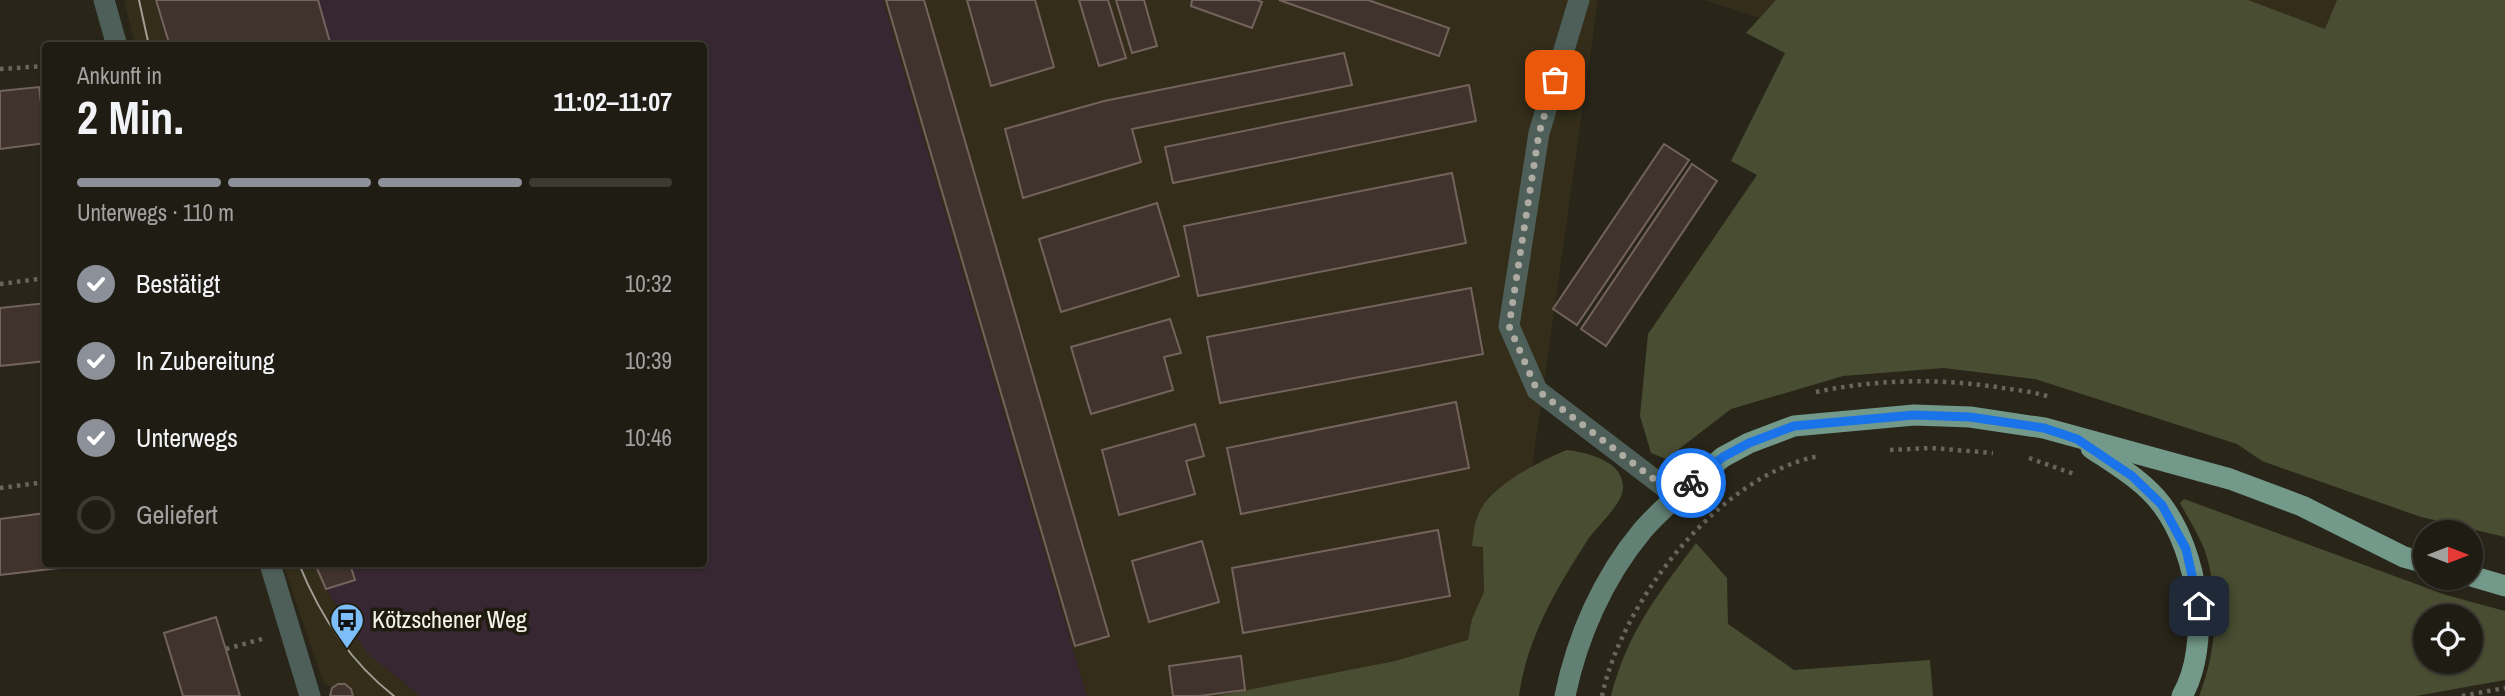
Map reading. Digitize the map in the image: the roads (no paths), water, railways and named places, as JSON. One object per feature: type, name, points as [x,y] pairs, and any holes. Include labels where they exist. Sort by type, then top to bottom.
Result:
[{"type":"main road","points":[[1565,696],[1579,642],[1597,603],[1642,531],[1676,496],[1723,457],[1749,443],[1794,426],[1914,415],[1970,417],[2044,428],[2230,479],[2302,506],[2413,559]]},
{"type":"main road","points":[[2077,439],[2132,476],[2162,505],[2186,549],[2199,606],[2195,656],[2182,696]]},
{"type":"main road","points":[[2483,580],[2505,586]]},
{"type":"street","points":[[104,0],[116,42]]},
{"type":"street","points":[[1579,0],[1539,133],[1509,326],[1537,390],[1676,496]]},
{"type":"street","points":[[272,567],[310,696]]},
{"type":"tram line","points":[[139,0],[148,42]]},
{"type":"tram line","points":[[300,567],[316,602],[350,653],[394,696]]},
{"type":"place","name":"Kötzschener Weg","points":[[347,650]]}]
